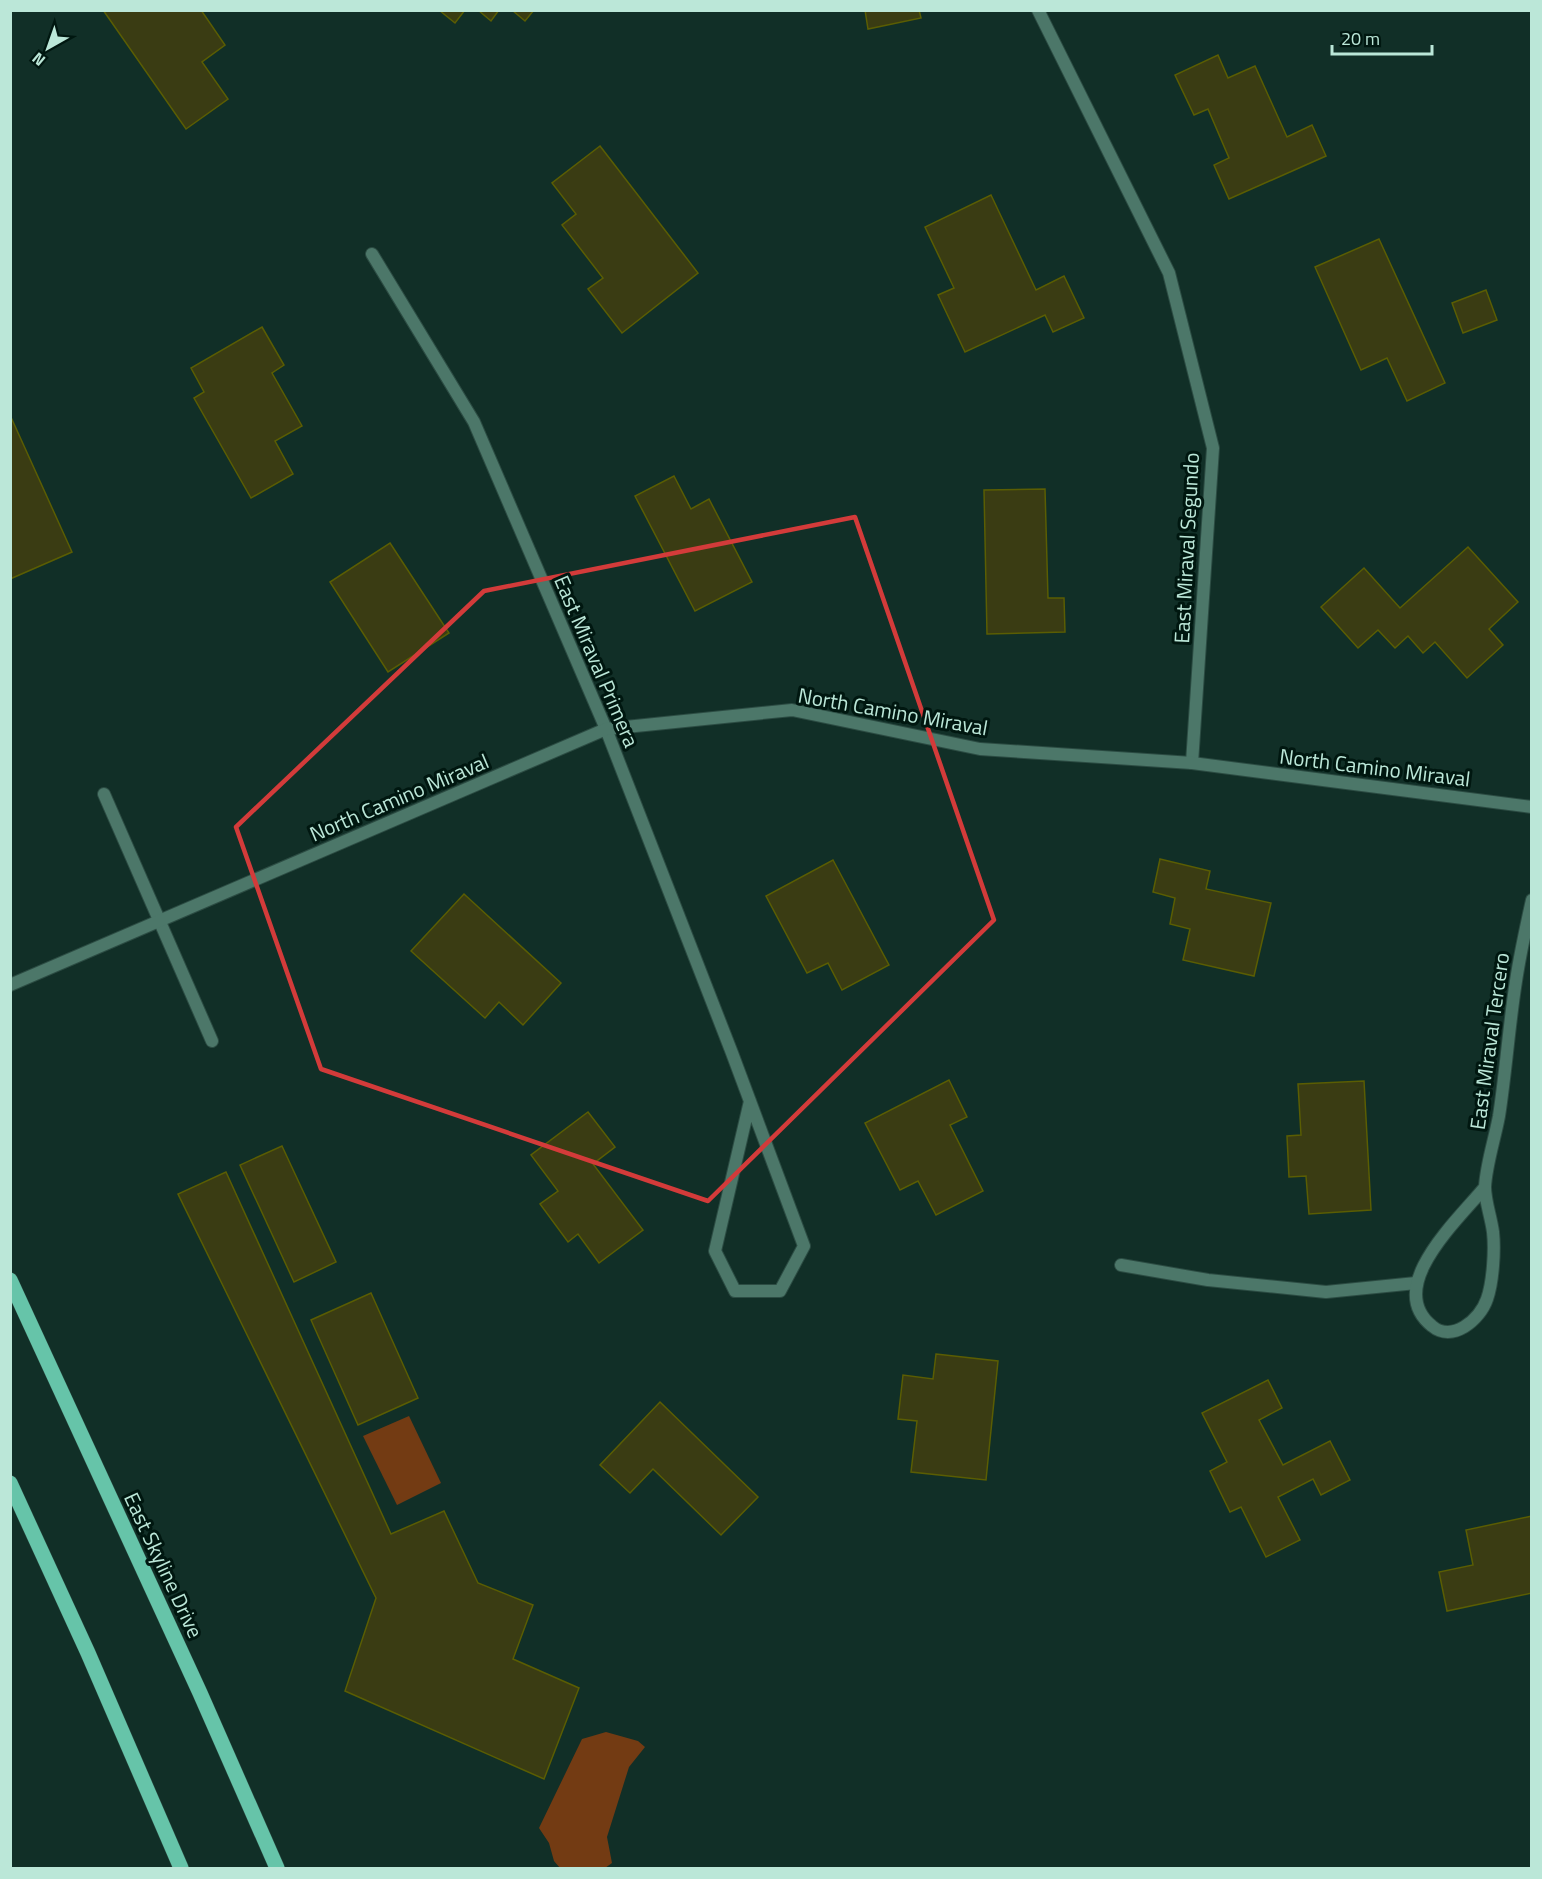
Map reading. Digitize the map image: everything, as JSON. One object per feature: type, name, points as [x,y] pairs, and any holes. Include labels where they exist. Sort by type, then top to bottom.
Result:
[{"type":"main road","name":"East Skyline Drive","points":[[10,1280],[200,1693],[277,1869]]},
{"type":"main road","points":[[10,1483],[88,1653],[181,1869]]},
{"type":"street","name":"East Miraval Segundo","points":[[1038,10],[1169,273],[1213,448],[1192,763]]},
{"type":"street","name":"East Miraval Primera","points":[[372,254],[474,422],[606,729],[750,1101],[804,1246],[780,1291],[735,1292],[715,1251],[750,1101]]},
{"type":"street","name":"North Camino Miraval","points":[[10,985],[606,729],[792,710],[980,749],[1192,763],[1532,807]]},
{"type":"street","points":[[104,794],[212,1041]]},
{"type":"street","name":"East Miraval Tercero","points":[[1485,1187],[1424,1262],[1416,1283],[1415,1299],[1420,1315],[1442,1333],[1459,1331],[1473,1321],[1483,1309],[1487,1299],[1491,1279],[1493,1235],[1485,1187],[1499,1117],[1516,981],[1532,900]]},
{"type":"street","points":[[1121,1265],[1208,1280],[1326,1292],[1416,1283]]},
{"type":"highlighted area","points":[[855,517],[994,920],[708,1201],[321,1069],[236,827],[484,591]]},
{"type":"shaded area","points":[[409,1416],[441,1483],[397,1505],[363,1436]]},
{"type":"shaded area","points":[[606,1732],[638,1741],[645,1747],[629,1767],[607,1837],[612,1863],[605,1868],[560,1868],[554,1861],[549,1843],[539,1828],[582,1739]]},
{"type":"building","points":[[103,10],[201,10],[225,45],[202,62],[228,99],[186,129]]},
{"type":"building","points":[[439,10],[465,10],[455,23]]},
{"type":"building","points":[[478,10],[499,10],[491,21]]},
{"type":"building","points":[[512,10],[534,10],[525,21]]},
{"type":"building","points":[[865,10],[919,10],[921,18],[868,29]]},
{"type":"building","points":[[1218,55],[1228,78],[1255,66],[1287,137],[1312,125],[1326,156],[1229,199],[1214,165],[1229,158],[1208,109],[1194,115],[1175,75]]},
{"type":"building","points":[[600,146],[698,273],[622,333],[588,289],[603,278],[562,225],[576,214],[552,183]]},
{"type":"building","points":[[991,195],[1036,290],[1064,276],[1084,318],[1053,332],[1045,315],[965,352],[938,295],[954,288],[925,227]]},
{"type":"building","points":[[1379,239],[1445,383],[1407,401],[1387,358],[1361,370],[1315,267]]},
{"type":"building","points":[[1486,290],[1497,320],[1463,333],[1452,303]]},
{"type":"building","points":[[262,327],[284,365],[272,373],[302,426],[275,441],[293,474],[251,498],[194,398],[204,392],[191,368]]},
{"type":"building","points":[[10,415],[72,552],[10,579]]},
{"type":"building","points":[[674,476],[691,509],[709,499],[752,582],[695,611],[635,496]]},
{"type":"building","points":[[1045,489],[1048,598],[1064,598],[1065,632],[987,634],[984,490]]},
{"type":"building","points":[[390,543],[449,633],[388,672],[330,582]]},
{"type":"building","points":[[1468,547],[1518,602],[1489,629],[1503,645],[1467,678],[1435,642],[1423,653],[1408,636],[1395,648],[1378,630],[1358,648],[1321,607],[1364,568],[1400,608]]},
{"type":"building","points":[[1160,859],[1210,871],[1206,889],[1271,903],[1254,976],[1183,960],[1190,929],[1170,924],[1175,898],[1153,892]]},
{"type":"building","points":[[833,860],[889,965],[842,990],[828,963],[807,973],[766,896]]},
{"type":"building","points":[[464,894],[561,983],[523,1025],[499,1002],[485,1018],[411,951]]},
{"type":"building","points":[[949,1080],[967,1117],[950,1125],[983,1191],[936,1215],[918,1181],[900,1190],[865,1123]]},
{"type":"building","points":[[1364,1081],[1371,1210],[1309,1214],[1306,1176],[1289,1177],[1287,1136],[1301,1135],[1298,1084]]},
{"type":"building","points":[[588,1112],[615,1147],[593,1164],[643,1230],[599,1263],[578,1234],[568,1242],[540,1204],[558,1191],[531,1155]]},
{"type":"building","points":[[282,1146],[336,1262],[294,1282],[240,1165]]},
{"type":"building","points":[[226,1172],[391,1534],[444,1511],[478,1583],[533,1605],[513,1659],[579,1688],[544,1779],[345,1691],[376,1598],[178,1194]]},
{"type":"building","points":[[371,1293],[418,1398],[358,1425],[311,1320]]},
{"type":"building","points":[[936,1354],[998,1361],[986,1480],[911,1472],[917,1421],[898,1419],[903,1375],[933,1379]]},
{"type":"building","points":[[1268,1380],[1282,1408],[1259,1420],[1283,1465],[1330,1441],[1350,1480],[1321,1495],[1313,1479],[1278,1497],[1300,1540],[1266,1557],[1241,1507],[1230,1512],[1210,1471],[1227,1462],[1202,1413]]},
{"type":"building","points":[[660,1402],[758,1497],[721,1535],[653,1469],[630,1493],[600,1465]]},
{"type":"building","points":[[1532,1516],[1532,1593],[1447,1611],[1439,1572],[1473,1565],[1466,1530]]}]
